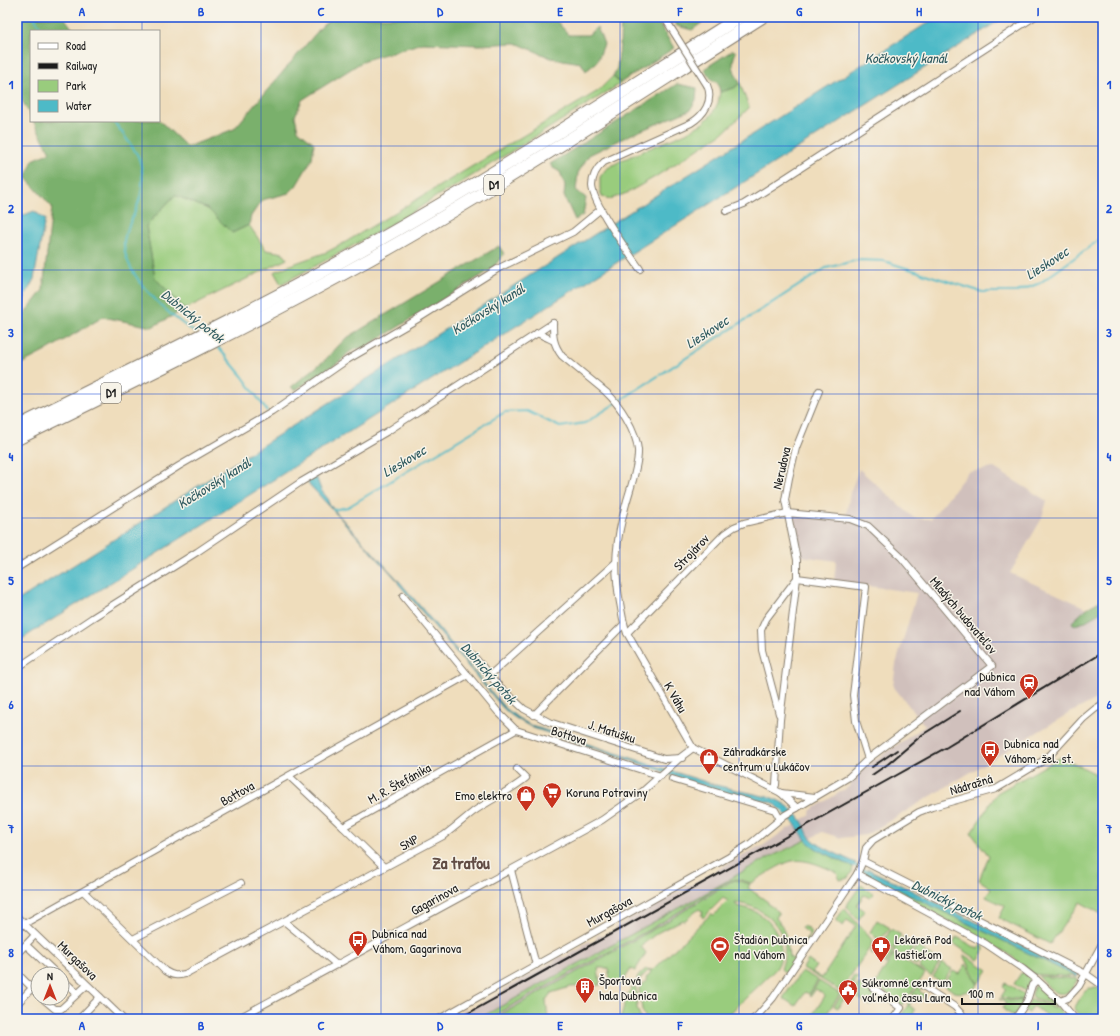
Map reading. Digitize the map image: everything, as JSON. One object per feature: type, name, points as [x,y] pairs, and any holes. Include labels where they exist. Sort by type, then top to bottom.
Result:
[{"type":"highway","name":"D1","points":[[17,426],[208,332],[364,249],[525,152],[740,17]]},
{"type":"highway","name":"D1","points":[[17,440],[218,340],[363,262],[545,154],[762,17]]},
{"type":"street","points":[[640,269],[594,197],[592,185],[594,174],[604,162],[690,123],[702,115],[708,105],[709,94],[707,85],[664,17]]},
{"type":"street","points":[[726,212],[765,192],[1034,17]]},
{"type":"street","points":[[17,568],[179,466],[272,412],[347,360],[410,324],[499,268],[573,232],[601,209]]},
{"type":"street","points":[[17,668],[315,473],[388,431],[537,333],[554,323],[554,341],[537,333]]},
{"type":"street","name":"K Váhu","points":[[554,341],[556,348],[562,356],[612,399],[628,422],[634,435],[638,458],[617,540],[615,563],[617,590],[627,633],[693,748]]},
{"type":"street","name":"Nerudova","points":[[774,789],[776,785],[780,720],[797,578],[797,560],[785,500],[788,478],[796,448],[819,390]]},
{"type":"street","name":"Strojárov","points":[[627,633],[724,534],[734,527],[744,523],[787,514]]},
{"type":"street","name":"Mladých budovateľov","points":[[787,514],[850,519],[868,526],[901,557],[992,666],[868,759],[848,777],[795,809]]},
{"type":"street","points":[[490,675],[615,563]]},
{"type":"street","points":[[797,578],[866,587],[853,695],[856,721],[868,759]]},
{"type":"street","name":"Nerudova","points":[[780,720],[762,650],[761,630],[766,619],[797,578]]},
{"type":"street","name":"Bottova","points":[[403,596],[498,712],[516,730],[662,775]]},
{"type":"street","points":[[534,714],[624,624]]},
{"type":"street","name":"J. Matušku","points":[[472,654],[497,684],[524,709],[549,722],[664,759],[683,759]]},
{"type":"street","name":"Bottova","points":[[17,928],[25,925],[468,676]]},
{"type":"street","name":"Nádražná","points":[[753,1019],[773,998],[860,868],[866,848],[873,840],[919,812],[996,789],[1050,755],[1083,719],[1103,704]]},
{"type":"street","name":"M. R. Štefánika","points":[[343,827],[516,730]]},
{"type":"street","points":[[693,748],[781,793],[795,809]]},
{"type":"street","name":"Gagarinova","points":[[237,1019],[602,820],[642,792],[672,766],[683,759],[693,748]]},
{"type":"street","name":"SNP","points":[[84,892],[166,971],[172,975],[178,976],[186,974],[443,836],[474,812],[517,786],[526,778],[517,769]]},
{"type":"street","points":[[289,776],[384,867]]},
{"type":"street","points":[[672,778],[775,810],[783,817]]},
{"type":"street","points":[[781,793],[815,797]]},
{"type":"street","name":"Murgašova","points":[[439,1019],[729,857],[750,844],[795,809]]},
{"type":"street","points":[[860,868],[986,944],[1023,969],[1060,1001],[1075,1019]]},
{"type":"street","points":[[860,868],[1086,974],[1103,986]]},
{"type":"street","points":[[512,870],[536,965]]},
{"type":"street","points":[[133,939],[241,884]]},
{"type":"street","name":"Murgašova","points":[[17,917],[124,1019]]},
{"type":"street","points":[[285,922],[337,965]]},
{"type":"street","points":[[17,954],[35,935]]},
{"type":"street","points":[[1060,1001],[1068,998],[1078,986],[1103,942]]},
{"type":"street","points":[[26,945],[48,966]]},
{"type":"street","points":[[17,973],[30,986]]},
{"type":"street","points":[[1016,1019],[1027,1001],[1032,986],[1037,980]]},
{"type":"street","points":[[70,1000],[87,985]]},
{"type":"street","points":[[70,986],[77,993]]},
{"type":"street","points":[[923,986],[954,1006],[966,1019]]},
{"type":"street","points":[[872,987],[901,1008],[893,1019]]},
{"type":"street","points":[[17,1004],[30,990]]},
{"type":"street","points":[[79,1019],[100,997]]},
{"type":"street","points":[[773,998],[778,1002]]},
{"type":"street","points":[[51,1006],[55,1009],[61,1009],[64,1006]]},
{"type":"shaded area","points":[[994,468],[1047,501],[1041,520],[1010,573],[1087,608],[1072,622],[1082,623],[1103,611],[1103,696],[1066,715],[866,835],[841,838],[822,832],[747,869],[738,875],[736,882],[683,920],[657,933],[504,1019],[453,1019],[458,1016],[457,1014],[465,1009],[467,1011],[561,956],[564,957],[583,947],[582,945],[589,941],[590,943],[596,940],[596,937],[600,934],[603,936],[615,929],[617,926],[758,847],[761,847],[787,829],[802,822],[801,820],[811,815],[811,810],[850,786],[851,784],[849,781],[863,770],[863,768],[925,726],[893,686],[896,664],[917,593],[834,581],[836,561],[801,556],[792,512],[846,516],[850,493],[859,469],[914,518],[931,519],[968,472]]},
{"type":"green space","points":[[17,17],[64,17],[73,30],[30,30],[30,115],[17,91]]},
{"type":"green space","points":[[334,17],[553,17],[569,35],[588,35],[597,27],[604,44],[597,62],[586,71],[581,63],[551,58],[516,43],[480,45],[423,43],[365,60],[302,100],[295,116],[298,130],[314,143],[312,159],[296,186],[289,193],[262,200],[251,216],[249,225],[232,233],[208,209],[175,195],[146,226],[155,278],[185,309],[152,327],[103,317],[44,352],[17,366],[17,323],[43,290],[52,207],[26,178],[33,160],[50,152],[34,122],[160,121],[187,147],[234,129],[322,26]]},
{"type":"green space","points":[[621,17],[655,17],[674,48],[620,83],[613,76],[617,68]]},
{"type":"green space","points":[[671,17],[710,17],[692,30],[677,26]]},
{"type":"green space","points":[[733,50],[736,52],[733,64],[740,83],[734,88],[720,92],[718,83],[712,80],[704,69]]},
{"type":"green space","points":[[613,76],[620,84],[411,213],[281,284],[274,272],[327,252],[344,243],[598,91]]},
{"type":"green space","points":[[740,83],[749,108],[723,133],[655,177],[627,193],[611,199],[602,197],[600,177],[606,169],[622,160],[686,133],[703,123],[712,114],[718,103],[720,92],[734,88]]},
{"type":"green space","points":[[677,84],[697,88],[696,100],[690,110],[630,135],[589,155],[578,173],[576,190],[586,198],[583,215],[575,220],[564,196],[565,185],[560,172],[553,168],[550,164]]},
{"type":"green space","points":[[175,195],[208,209],[232,233],[249,225],[266,250],[283,253],[287,259],[185,309],[155,278],[146,226]]},
{"type":"green space","points":[[499,246],[504,254],[492,269],[366,347],[355,349],[348,353],[342,360],[295,390],[291,387],[325,360],[345,339]]},
{"type":"green space","points":[[1103,599],[1103,611],[1082,623],[1074,625],[1072,622],[1087,608]]},
{"type":"green space","points":[[1061,757],[1096,774],[1098,772],[1103,775],[1103,915],[1080,902],[1050,944],[999,918],[1005,906],[986,897],[991,888],[979,880],[989,856],[971,833],[997,793]]},
{"type":"green space","points":[[806,840],[817,849],[853,867],[848,878],[840,880],[837,873],[827,868],[797,860],[783,864],[751,883],[737,879],[729,881],[654,927],[489,1018],[478,1019],[747,869]]},
{"type":"green space","points":[[865,873],[1077,977],[1032,974],[1009,954],[864,875]]},
{"type":"green space","name":"Štadión Dubnica nad Váhom","points":[[736,880],[750,884],[748,888],[779,912],[776,918],[782,926],[786,937],[783,938],[775,924],[765,914],[751,906],[735,903],[737,906],[756,912],[767,920],[772,926],[779,940],[781,956],[775,970],[724,1019],[646,1019],[642,1010],[639,988],[648,980],[646,978],[651,972],[649,970],[639,980],[637,980],[641,973],[646,969],[653,970],[711,914],[714,915],[728,901],[723,898],[703,918],[701,915],[703,912],[699,909],[684,921],[682,920],[657,933],[641,946],[646,953],[635,971],[631,969],[624,980],[625,984],[611,984],[608,968],[598,968],[600,985],[570,987],[551,993],[546,1000],[548,1019],[493,1019],[666,922],[730,882]]},
{"type":"green space","points":[[861,885],[874,894],[870,898],[864,895],[857,905],[865,911],[858,920],[846,906]]},
{"type":"green space","points":[[844,908],[872,940],[871,946],[840,991],[803,968],[808,960],[816,966],[812,972],[822,978],[856,926],[847,920],[843,926],[836,921]]},
{"type":"green space","points":[[877,920],[890,928],[880,940],[870,932]]},
{"type":"green space","points":[[802,926],[808,928],[812,934],[787,972],[784,972],[781,969],[785,948],[784,941],[787,940],[789,957],[793,959],[810,934],[801,928]]},
{"type":"green space","points":[[891,929],[901,935],[892,950],[882,944]]},
{"type":"green space","points":[[903,937],[915,945],[906,959],[893,951]]},
{"type":"green space","points":[[957,937],[978,949],[981,945],[983,946],[984,952],[978,960],[953,943]]},
{"type":"green space","points":[[876,943],[893,953],[886,964],[884,963],[886,959],[875,952],[873,955],[870,953]]},
{"type":"green space","points":[[917,946],[926,952],[917,966],[908,960]]},
{"type":"green space","points":[[894,954],[925,974],[903,1004],[900,1005],[877,986],[876,983]]},
{"type":"green space","points":[[928,954],[940,962],[931,976],[919,968]]},
{"type":"green space","points":[[964,955],[988,970],[978,984]]},
{"type":"green space","points":[[942,963],[952,969],[942,983],[933,977]]},
{"type":"green space","points":[[966,964],[978,985],[968,992],[955,992],[944,984],[953,971],[959,974]]},
{"type":"green space","points":[[802,971],[818,980],[809,994],[805,992],[795,1006],[783,998]]},
{"type":"green space","points":[[1021,973],[1024,973],[1030,978],[1027,992],[1014,984]]},
{"type":"green space","points":[[854,976],[858,978],[838,1008],[834,1006]]},
{"type":"green space","points":[[1038,976],[1078,979],[1070,990],[1061,994],[1048,987]]},
{"type":"green space","points":[[819,981],[840,994],[823,1019],[810,1019],[825,996],[816,989],[810,997],[809,996]]},
{"type":"green space","points":[[1006,983],[1027,996],[1025,1000],[1001,997],[1006,989],[1003,987]]},
{"type":"green space","points":[[858,984],[870,991],[874,990],[874,995],[877,997],[871,1006],[852,994]]},
{"type":"green space","points":[[920,984],[922,986],[919,991],[925,995],[922,999],[916,994],[909,1005],[915,1010],[909,1019],[899,1019],[908,1005],[908,1001]]},
{"type":"green space","points":[[1035,986],[1039,986],[1059,1007],[1034,998],[1032,995]]},
{"type":"green space","points":[[632,987],[636,987],[637,1008],[641,1019],[621,1019],[625,1000]]},
{"type":"green space","points":[[1089,988],[1098,988],[1103,993],[1103,1019],[1083,1019],[1074,1009],[1084,991]]},
{"type":"green space","points":[[999,999],[1024,1001],[1016,1014],[1012,1015],[1002,1008],[1006,1003]]},
{"type":"green space","points":[[1031,999],[1058,1009],[1068,1019],[1047,1019],[1048,1016],[1033,1006],[1029,1013],[1024,1010]]},
{"type":"water","name":"Kočkovský kanál","points":[[937,17],[1005,17],[17,642],[17,601]]},
{"type":"water","points":[[34,211],[45,219],[34,279],[17,312],[17,218]]},
{"type":"water","points":[[316,476],[321,490],[329,500],[328,502],[333,509],[399,581],[504,707],[518,718],[532,726],[715,785],[772,798],[785,805],[797,815],[803,823],[809,836],[815,842],[826,849],[856,863],[853,867],[810,844],[795,824],[774,803],[718,791],[533,728],[514,717],[503,708],[398,583],[398,581],[307,482]]},
{"type":"water","points":[[868,869],[1079,973],[1077,977],[865,873]]},
{"type":"waterway","name":"Dubnický potok","points":[[34,17],[42,30]]},
{"type":"waterway","name":"Dubnický potok","points":[[114,122],[137,155],[142,170],[140,198],[124,239],[126,256],[140,282],[150,294],[174,317],[196,333]]},
{"type":"waterway","name":"Lieskovec","points":[[333,510],[348,507],[505,412],[527,411],[560,427],[585,423],[826,268],[858,260],[884,261],[982,292],[1017,292],[1040,283],[1103,237]]},
{"type":"waterway","name":"Dubnický potok","points":[[217,346],[243,377],[267,411]]},
{"type":"waterway","name":"Dubnický potok","points":[[852,864],[867,872]]},
{"type":"railway","points":[[458,1019],[947,747],[1103,652]]},
{"type":"railway","points":[[872,775],[888,764],[922,735],[960,711]]},
{"type":"railway","points":[[872,767],[897,750]]},
{"type":"place","name":"Dubnica nad Váhom","points":[[1029,700]]},
{"type":"place","name":"Dubnica nad Váhom, žel. st.","points":[[990,767]]},
{"type":"place","name":"Záhradkárske centrum u Lukáčov","points":[[709,775]]},
{"type":"place","name":"Koruna Potraviny","points":[[552,809]]},
{"type":"place","name":"Emo elektro","points":[[526,812]]},
{"type":"place","name":"Dubnica nad Váhom, Gagarinova","points":[[358,957]]},
{"type":"place","name":"Štadión Dubnica nad Váhom","points":[[720,963]]},
{"type":"place","name":"Lekáreň Pod kaštieľom","points":[[881,963]]},
{"type":"place","name":"Športová hala Dubnica","points":[[585,1004]]},
{"type":"place","name":"Súkromné centrum voľného času Laura","points":[[848,1006]]},
{"type":"district","name":"Za traťou","points":[[461,863]]}]
